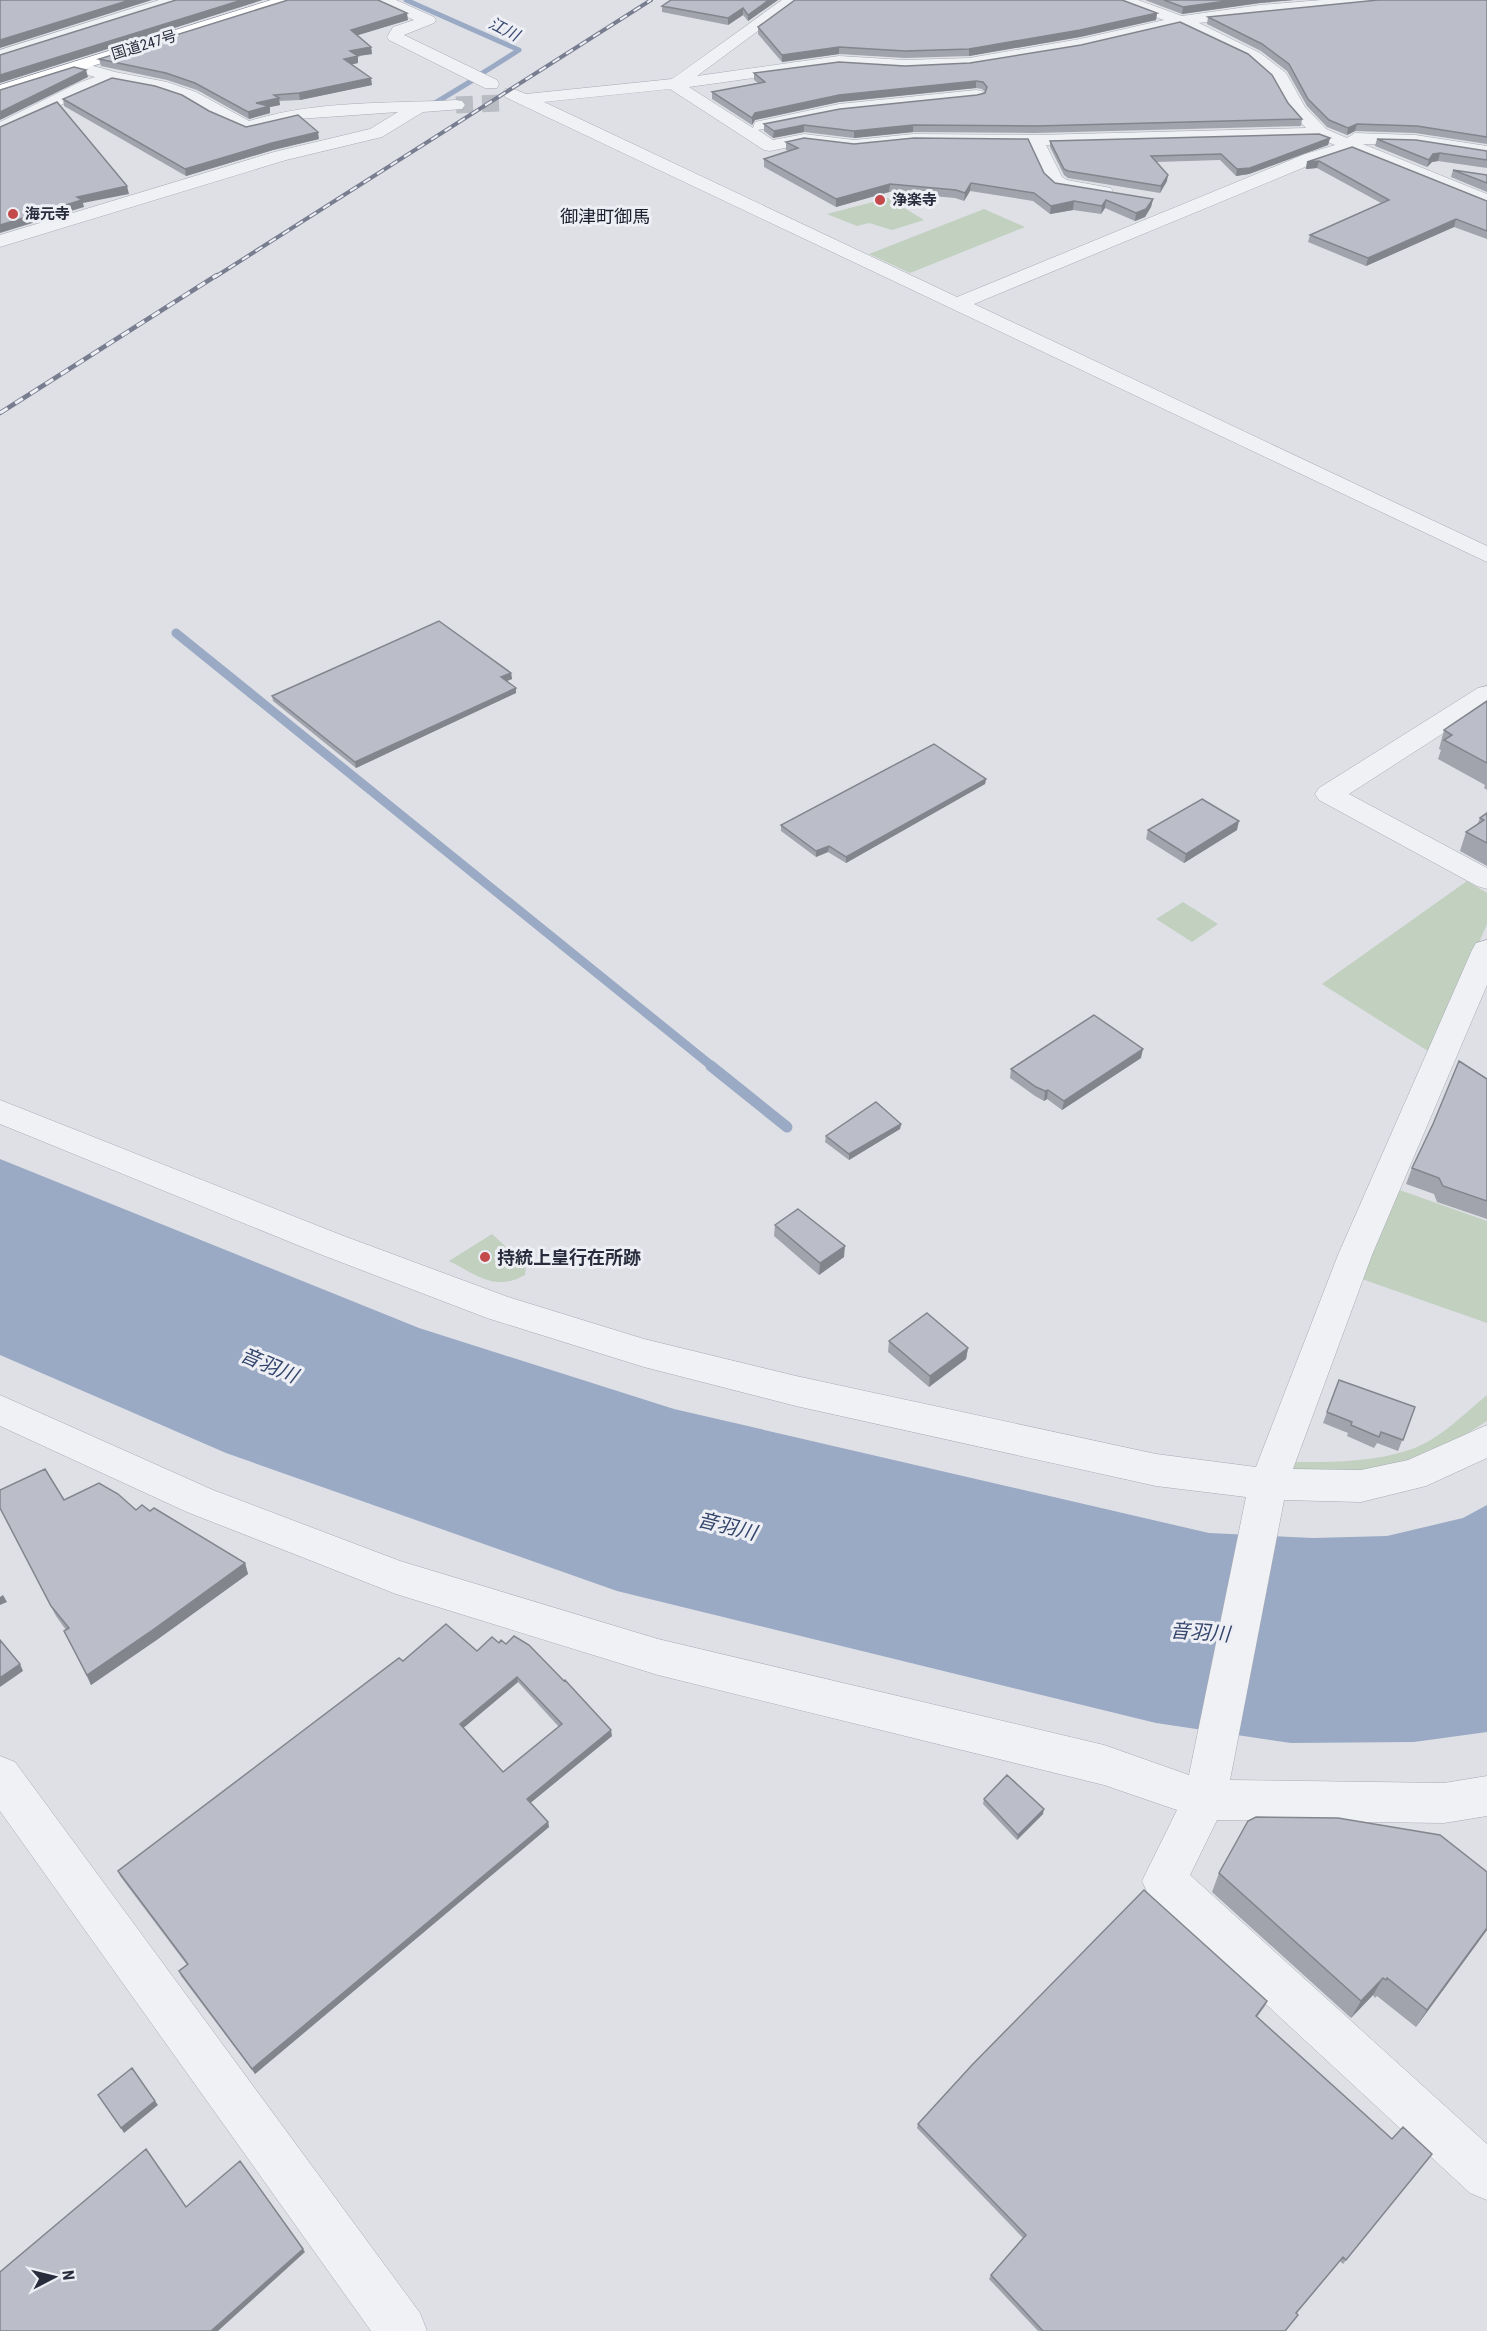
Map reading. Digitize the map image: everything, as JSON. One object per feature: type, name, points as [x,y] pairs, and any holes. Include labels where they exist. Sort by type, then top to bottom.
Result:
[{"type":"highway","name":"国道247号","points":[[0,81],[263,0]]},
{"type":"highway","name":"国道247号","points":[[0,90],[287,0]]},
{"type":"street","points":[[2,53],[175,0]]},
{"type":"street","points":[[383,0],[428,20],[399,30],[394,37],[491,84]]},
{"type":"street","points":[[673,84],[792,0]]},
{"type":"street","points":[[1123,0],[1181,21],[1236,46],[1270,67],[1280,77],[1298,109],[1328,136],[1355,145],[1487,201]]},
{"type":"street","points":[[1376,0],[1260,10],[1181,21],[1069,46],[956,64],[905,65],[839,62],[673,84],[512,98],[957,304],[1487,555]]},
{"type":"street","points":[[2,53],[56,64]]},
{"type":"street","points":[[956,64],[971,80],[976,95],[1006,139]]},
{"type":"street","points":[[76,66],[112,77],[161,86],[190,96],[248,127],[271,145]]},
{"type":"street","points":[[0,129],[84,87],[112,77]]},
{"type":"street","points":[[673,84],[770,146],[804,139],[854,145],[913,139],[1035,140],[1328,136],[1414,140],[1478,160]]},
{"type":"street","points":[[744,130],[839,109],[976,95]]},
{"type":"street","points":[[248,127],[275,117],[305,112],[456,105]]},
{"type":"street","points":[[0,241],[271,145],[376,133],[417,108]]},
{"type":"street","points":[[1035,140],[1054,180],[1062,185],[1117,194]]},
{"type":"street","points":[[957,304],[1311,158],[1355,145]]},
{"type":"street","points":[[1394,163],[1478,160]]},
{"type":"street","points":[[1161,201],[1194,206]]},
{"type":"street","points":[[1487,694],[1329,794],[1487,880]]},
{"type":"street","points":[[1487,950],[1355,1256],[1267,1492],[1207,1791],[1164,1881],[1487,2176]]},
{"type":"street","points":[[0,1111],[413,1277],[499,1308],[644,1353],[796,1391],[1267,1492],[1361,1486],[1413,1475],[1458,1456],[1487,1440]]},
{"type":"street","points":[[0,1410],[200,1501],[396,1578],[658,1656],[1207,1791],[1444,1803],[1487,1797]]},
{"type":"street","points":[[0,1776],[402,2331]]},
{"type":"green space","points":[[888,198],[924,220],[892,230],[869,223],[857,226],[827,214]]},
{"type":"green space","points":[[984,209],[1025,227],[910,273],[869,254]]},
{"type":"green space","points":[[1467,881],[1487,893],[1487,924],[1431,1053],[1322,984]]},
{"type":"green space","points":[[1183,902],[1218,924],[1192,942],[1156,919]]},
{"type":"green space","points":[[1394,1188],[1487,1221],[1487,1323],[1359,1278]]},
{"type":"green space","points":[[492,1234],[526,1265],[525,1275],[514,1280],[495,1282],[477,1276],[449,1261]]},
{"type":"green space","points":[[1487,1395],[1487,1421],[1440,1447],[1407,1461],[1347,1473],[1286,1469],[1288,1462],[1335,1462],[1366,1459],[1412,1449],[1442,1433]]},
{"type":"water","name":"音羽川","points":[[0,1159],[419,1328],[674,1409],[1209,1533],[1313,1538],[1387,1536],[1463,1518],[1487,1505],[1487,1732],[1414,1742],[1291,1743],[1156,1723],[617,1591],[226,1453],[0,1355]]},
{"type":"building","points":[[0,0],[130,0],[0,40]]},
{"type":"building","points":[[176,0],[242,0],[0,75],[0,55]]},
{"type":"building","points":[[288,0],[378,0],[407,13],[351,30],[371,47],[350,51],[358,56],[344,59],[371,78],[299,93],[274,95],[279,98],[256,103],[269,106],[248,112],[195,83],[166,73],[99,59]]},
{"type":"building","points":[[671,0],[769,0],[748,15],[743,8],[728,18],[662,6]]},
{"type":"building","points":[[795,0],[1122,0],[1157,13],[1080,30],[969,49],[905,51],[839,47],[782,55],[758,27]]},
{"type":"building","points":[[1164,0],[1233,0],[1183,7]]},
{"type":"building","points":[[1378,0],[1487,0],[1487,137],[1417,126],[1357,124],[1348,128],[1329,120],[1308,99],[1289,64],[1262,44],[1208,17]]},
{"type":"building","points":[[1180,22],[1248,54],[1272,75],[1288,103],[1302,119],[1036,126],[913,125],[854,131],[804,125],[774,131],[764,124],[840,109],[977,95],[985,93],[987,87],[983,82],[976,81],[839,95],[755,113],[752,118],[712,92],[765,82],[754,73],[839,62],[905,66],[970,63],[1081,45]]},
{"type":"building","points":[[74,67],[86,70],[0,112],[0,90]]},
{"type":"building","points":[[112,78],[155,86],[182,95],[209,111],[246,127],[298,115],[318,132],[185,169],[63,99]]},
{"type":"building","points":[[57,102],[127,186],[77,197],[82,200],[0,225],[0,127]]},
{"type":"building","points":[[1319,134],[1330,138],[1250,168],[1237,169],[1221,154],[1151,156],[1168,175],[1161,186],[1068,171],[1064,169],[1050,141]]},
{"type":"building","points":[[804,138],[854,144],[914,138],[1028,139],[1044,173],[1055,183],[1153,199],[1146,209],[1136,213],[1106,200],[1102,206],[1074,201],[1051,206],[1034,193],[971,183],[965,193],[956,190],[890,184],[836,199],[764,159],[798,148],[786,142]]},
{"type":"building","points":[[1377,139],[1416,140],[1487,151],[1487,160],[1440,153],[1433,154],[1429,160]]},
{"type":"building","points":[[1352,147],[1487,201],[1487,231],[1456,219],[1368,258],[1310,235],[1389,200],[1319,161],[1307,162]]},
{"type":"building","points":[[1453,170],[1487,175],[1487,183]]},
{"type":"building","points":[[439,621],[511,673],[501,677],[516,688],[355,762],[272,696]]},
{"type":"building","points":[[1487,701],[1487,763],[1444,740],[1452,735],[1444,730]]},
{"type":"building","points":[[934,744],[986,779],[846,857],[829,846],[816,851],[781,825]]},
{"type":"building","points":[[1202,799],[1239,821],[1186,854],[1148,830]]},
{"type":"building","points":[[1487,813],[1487,843],[1466,832],[1484,820],[1480,818]]},
{"type":"building","points":[[1094,1015],[1143,1049],[1064,1101],[1048,1090],[1036,1087],[1011,1069]]},
{"type":"building","points":[[1459,1061],[1487,1079],[1487,1201],[1443,1186],[1439,1178],[1412,1168]]},
{"type":"building","points":[[876,1102],[901,1124],[849,1154],[826,1136]]},
{"type":"building","points":[[798,1209],[845,1246],[820,1263],[775,1225]]},
{"type":"building","points":[[927,1313],[968,1348],[930,1376],[889,1341]]},
{"type":"building","points":[[1339,1380],[1415,1407],[1403,1440],[1381,1432],[1379,1437],[1351,1425],[1352,1422],[1327,1412]]},
{"type":"building","points":[[45,1469],[64,1500],[99,1483],[118,1494],[136,1510],[142,1505],[150,1511],[154,1508],[245,1563],[87,1675],[64,1631],[69,1628],[51,1606],[0,1508],[0,1490]]},
{"type":"building","points":[[446,1624],[477,1651],[492,1637],[499,1643],[501,1640],[506,1644],[514,1636],[529,1645],[611,1730],[527,1799],[548,1822],[252,2069],[179,1971],[188,1964],[118,1871],[399,1658],[403,1661]],"holes":[[[517,1677],[562,1724],[503,1772],[460,1724]]]},
{"type":"building","points":[[0,1640],[20,1664],[0,1678]]},
{"type":"building","points":[[1007,1775],[1044,1809],[1018,1835],[984,1799]]},
{"type":"building","points":[[1256,1817],[1338,1818],[1440,1835],[1487,1872],[1487,1928],[1427,2010],[1387,1978],[1386,1980],[1383,1978],[1361,2001],[1219,1873],[1248,1821]]},
{"type":"building","points":[[1144,1890],[1267,2001],[1256,2016],[1392,2139],[1403,2127],[1432,2154],[1346,2260],[1343,2257],[1296,2313],[1298,2315],[1285,2331],[1043,2331],[991,2275],[1026,2235],[918,2124],[972,2065]]},
{"type":"building","points":[[132,2068],[155,2101],[121,2128],[98,2095]]},
{"type":"building","points":[[146,2149],[186,2207],[240,2161],[303,2249],[211,2331],[0,2331],[0,2272]]},
{"type":"waterway","name":"江川","points":[[406,0],[519,50],[481,74]]},
{"type":"waterway","points":[[435,103],[473,80]]},
{"type":"waterway","points":[[176,633],[713,1067]]},
{"type":"waterway","points":[[711,1066],[787,1127]]},
{"type":"tunnel","points":[[456,105],[500,103]]},
{"type":"railway","points":[[215,277],[651,0]]},
{"type":"railway","points":[[0,413],[217,275]]},
{"type":"place","name":"浄楽寺","points":[[880,200]]},
{"type":"place","name":"海元寺","points":[[13,214]]},
{"type":"place","name":"持統上皇行在所跡","points":[[485,1257]]},
{"type":"district","name":"御津町御馬","points":[[605,216]]}]
